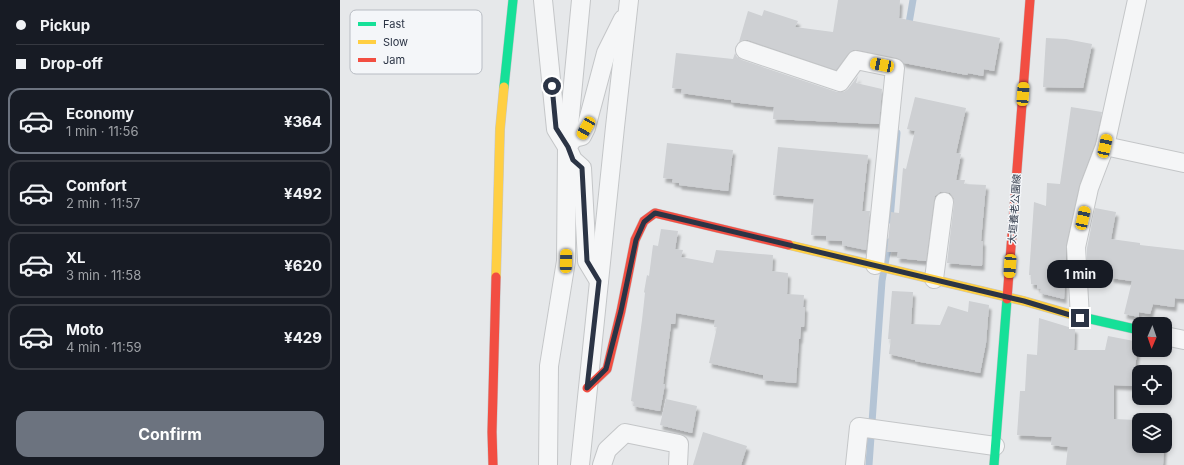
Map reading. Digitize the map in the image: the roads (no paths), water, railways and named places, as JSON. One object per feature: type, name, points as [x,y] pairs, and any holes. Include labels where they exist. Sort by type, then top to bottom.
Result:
[{"type":"street","points":[[493,465],[492,432],[500,129],[513,0]]},
{"type":"street","points":[[544,0],[556,128],[568,147],[573,160],[582,168],[587,261],[599,281]]},
{"type":"street","points":[[548,465],[549,366],[566,261],[568,147],[581,0]]},
{"type":"street","name":"大垣養老公園線","points":[[994,465],[1030,0]]},
{"type":"street","points":[[1080,318],[1076,247],[1089,188],[1105,146],[1137,0]]},
{"type":"street","points":[[568,147],[574,138],[582,136],[586,128],[606,53],[631,5]]},
{"type":"street","points":[[580,465],[615,127],[631,5]]},
{"type":"street","points":[[745,50],[840,82],[856,60],[895,68],[875,265]]},
{"type":"street","points":[[1105,146],[1184,163]]},
{"type":"street","points":[[934,279],[944,202]]},
{"type":"street","points":[[587,388],[606,369],[621,311],[636,240],[644,222],[655,213],[1024,301],[1080,318],[1132,329]]},
{"type":"street","points":[[1172,337],[1184,340]]},
{"type":"street","points":[[855,465],[859,427],[995,446]]},
{"type":"street","points":[[602,465],[607,450],[625,433],[679,444],[678,465]]},
{"type":"waterway","points":[[908,29],[913,0]]},
{"type":"waterway","points":[[890,220],[897,133]]},
{"type":"waterway","points":[[869,465],[882,281],[889,242]]}]
